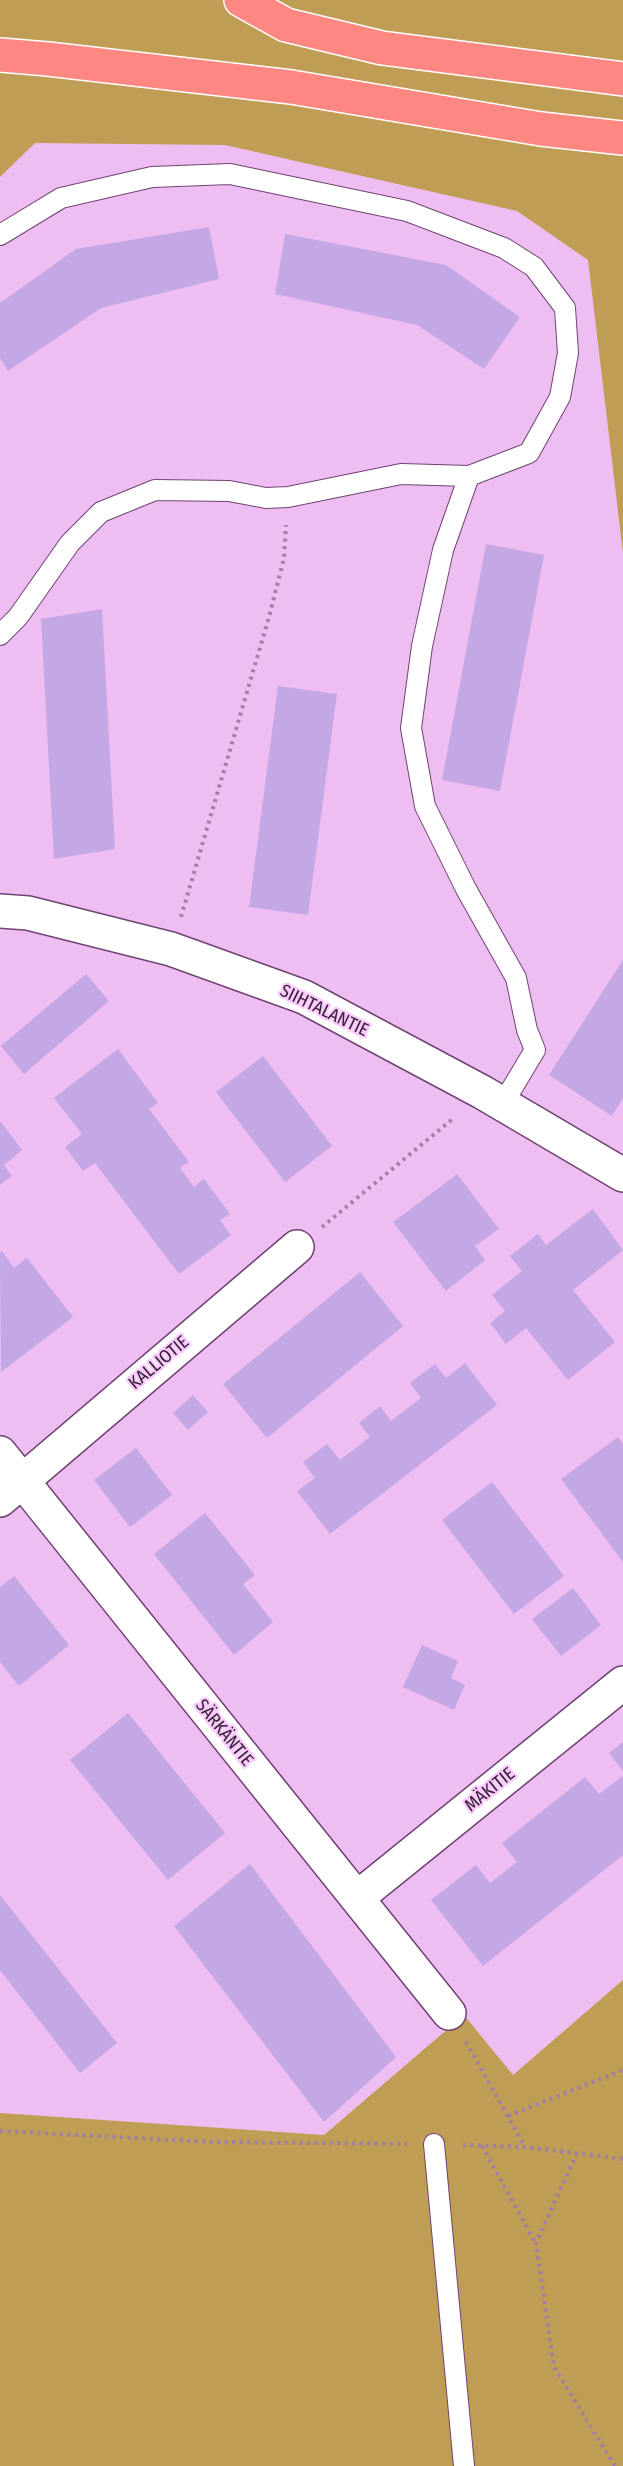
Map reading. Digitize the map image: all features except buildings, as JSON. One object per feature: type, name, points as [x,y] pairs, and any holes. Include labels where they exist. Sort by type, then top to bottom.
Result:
[{"type":"highway","points":[[241,0],[286,25],[382,48],[623,79]]},
{"type":"highway","points":[[0,56],[48,59],[291,87],[541,129],[623,138]]},
{"type":"street","name":"SIIHTALANTIE","points":[[0,911],[28,913],[171,949],[304,997],[492,1099],[623,1175]]},
{"type":"street","name":"KALLIOTIE","points":[[10,1490],[297,1247]]},
{"type":"street","name":"SÄRKÄNTIE","points":[[0,1453],[10,1490],[357,1898],[449,2013]]},
{"type":"street","name":"MÄKITIE","points":[[357,1898],[623,1683]]},
{"type":"lane","points":[[0,235],[61,198],[152,177],[230,174],[407,211],[504,248],[534,267],[565,308],[568,353],[560,397],[529,453],[469,476],[401,474],[288,497],[266,498],[229,491],[155,490],[101,512],[70,543],[18,617],[0,635]]},
{"type":"lane","points":[[469,476],[443,550],[422,646],[411,728],[425,806],[466,888],[516,978],[527,1030],[535,1050],[492,1099]]},
{"type":"lane","points":[[434,2144],[464,2466]]},
{"type":"path","points":[[171,949],[269,617],[284,558],[288,497]]},
{"type":"path","points":[[297,1247],[443,1129],[492,1099]]},
{"type":"path","points":[[449,2013],[525,2147]]},
{"type":"path","points":[[508,2116],[623,2070]]},
{"type":"path","points":[[0,2131],[212,2142],[482,2145],[525,2147],[623,2159]]},
{"type":"path","points":[[482,2145],[536,2243],[554,2367],[615,2466]]},
{"type":"path","points":[[536,2243],[577,2153]]},
{"type":"shaded area","points":[[0,0],[623,0],[623,553],[588,260],[517,211],[225,145],[35,143],[0,177]]},
{"type":"shaded area","points":[[623,1980],[623,2466],[0,2466],[0,2113],[324,2135],[464,2015],[513,2075]]}]
